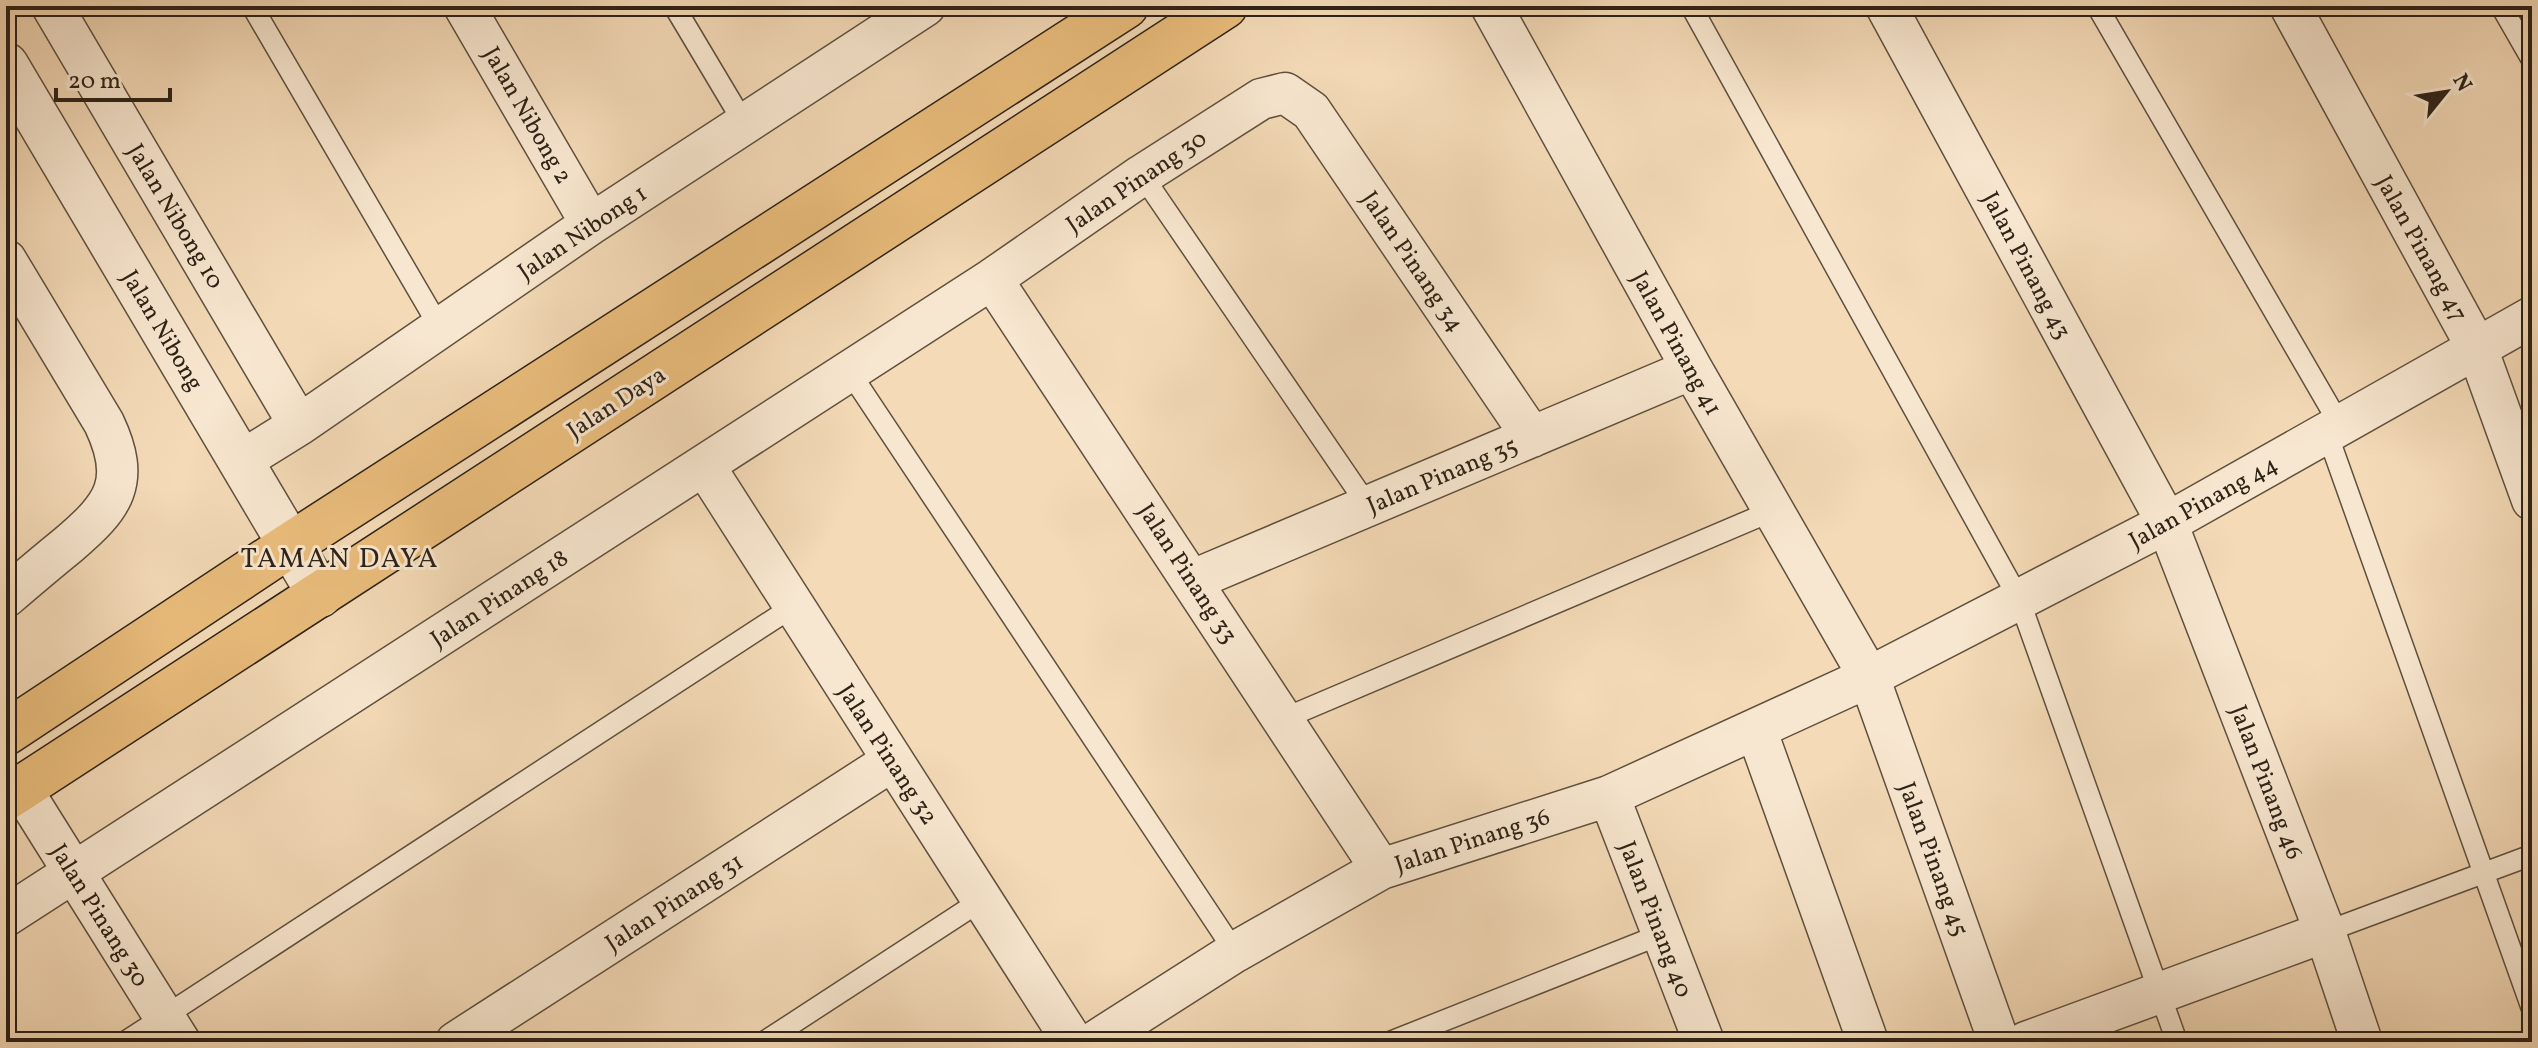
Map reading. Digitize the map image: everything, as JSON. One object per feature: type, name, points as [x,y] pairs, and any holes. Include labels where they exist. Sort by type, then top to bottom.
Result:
[{"type":"main road","points":[[6,733],[290,545],[1126,6]]},
{"type":"main road","name":"Jalan Daya","points":[[13,793],[1225,6]]},
{"type":"street","name":"Jalan Nibong 10","points":[[52,6],[299,425]]},
{"type":"street","name":"Jalan Nibong 2","points":[[464,6],[591,224]]},
{"type":"street","name":"Jalan Nibong 1","points":[[241,461],[299,425],[591,224],[745,125],[872,19],[925,6]]},
{"type":"street","name":"Jalan Pinang 41","points":[[1491,6],[1692,369],[1869,677]]},
{"type":"street","name":"Jalan Pinang 43","points":[[1886,6],[2167,523]]},
{"type":"street","name":"Jalan Pinang 47","points":[[2290,6],[2477,348],[2532,500]]},
{"type":"street","name":"Jalan Nibong","points":[[6,65],[320,595]]},
{"type":"street","name":"Jalan Pinang 30","points":[[992,279],[1142,175],[1261,99],[1285,93]]},
{"type":"street","name":"Jalan Pinang 34","points":[[1285,93],[1311,111],[1532,437]]},
{"type":"street","points":[[6,260],[115,446],[119,471],[115,494],[103,515],[6,597]]},
{"type":"street","name":"Jalan Pinang 18","points":[[6,916],[992,279]]},
{"type":"street","name":"Jalan Pinang 33","points":[[992,279],[1381,869]]},
{"type":"street","name":"Jalan Pinang 44","points":[[1869,677],[2167,523],[2532,317]]},
{"type":"street","name":"Jalan Pinang 35","points":[[1193,580],[1692,369]]},
{"type":"street","name":"Jalan Pinang 32","points":[[704,465],[1073,1042]]},
{"type":"street","name":"Jalan Pinang 46","points":[[2167,523],[2325,932],[2362,1042]]},
{"type":"street","name":"Jalan Pinang 36","points":[[1094,1042],[1235,952],[1381,869],[1609,796],[1869,677]]},
{"type":"street","name":"Jalan Pinang 45","points":[[1869,677],[1999,1042]]},
{"type":"street","points":[[1756,729],[1868,1042]]},
{"type":"street","name":"Jalan Pinang 31","points":[[456,1042],[892,761]]},
{"type":"street","name":"Jalan Pinang 30","points":[[13,793],[73,873],[172,1030]]},
{"type":"street","name":"Jalan Pinang 40","points":[[1609,796],[1704,1042]]},
{"type":"street","points":[[2026,1042],[2325,932]]},
{"type":"lane","points":[[252,6],[440,328]]},
{"type":"lane","points":[[674,6],[745,125]]},
{"type":"lane","points":[[1691,6],[2019,599],[2177,1042]]},
{"type":"lane","points":[[2097,6],[2333,429],[2532,1009]]},
{"type":"lane","points":[[2501,6],[2532,60]]},
{"type":"lane","points":[[1142,175],[1368,506]]},
{"type":"lane","points":[[849,371],[1235,952]]},
{"type":"lane","points":[[1283,719],[1772,511]]},
{"type":"lane","points":[[125,1042],[172,1030],[794,606]]},
{"type":"lane","points":[[2325,932],[2532,855]]},
{"type":"lane","points":[[764,1042],[982,900]]},
{"type":"lane","points":[[1390,1042],[1662,934]]},
{"type":"district","name":"TAMAN DAYA","points":[[340,557]]}]
